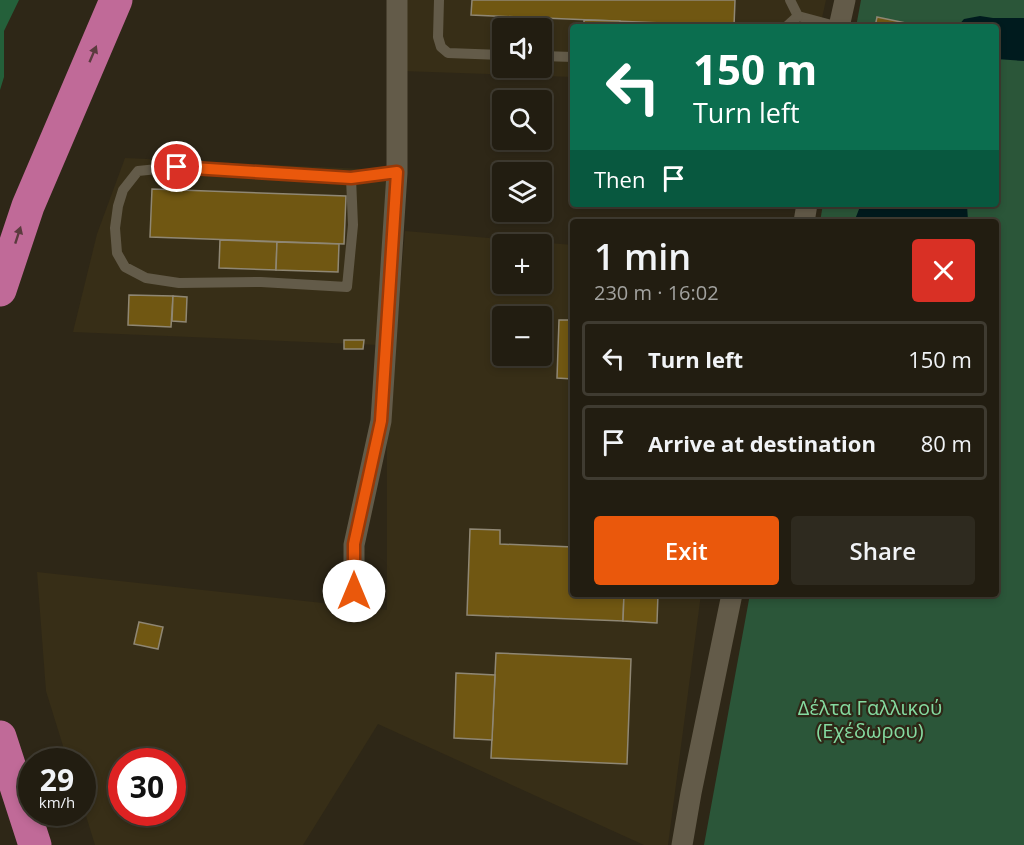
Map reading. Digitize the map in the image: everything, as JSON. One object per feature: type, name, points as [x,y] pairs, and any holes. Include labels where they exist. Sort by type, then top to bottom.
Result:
[{"type":"highway","points":[[0,290],[28,206],[116,0]]},
{"type":"highway","points":[[0,737],[35,845]]},
{"type":"street","points":[[354,591],[354,544],[381,421],[397,172],[397,0]]},
{"type":"street","points":[[840,24],[845,0]]},
{"type":"street","points":[[682,845],[731,597]]},
{"type":"lane","points":[[439,0],[438,37],[441,47],[448,53],[492,55]]},
{"type":"lane","points":[[790,0],[798,16],[828,24]]},
{"type":"lane","points":[[789,24],[798,16]]},
{"type":"lane","points":[[552,56],[570,57]]},
{"type":"lane","points":[[351,178],[353,225],[347,287],[261,282],[179,283],[146,278],[125,267],[117,253],[115,228],[118,206],[123,190],[138,171],[177,167],[351,178],[397,172]]},
{"type":"shaded area","points":[[405,0],[826,0],[821,24],[570,24],[570,77],[552,76],[552,18],[492,18],[492,74],[402,71]]},
{"type":"shaded area","points":[[125,158],[387,170],[379,345],[73,332],[97,234]]},
{"type":"shaded area","points":[[405,231],[492,238],[492,294],[552,294],[552,243],[570,245],[570,597],[701,597],[668,845],[644,845],[378,724],[303,845],[95,845],[89,826],[96,826],[96,748],[64,748],[46,691],[37,572],[387,610],[387,441]]},
{"type":"green space","points":[[0,0],[19,0],[4,31],[4,77],[0,90]]},
{"type":"green space","name":"Δέλτα Γαλλικού (Εχέδωρου)","points":[[861,0],[1024,0],[1024,845],[704,845],[749,597],[999,597],[999,219],[820,219],[822,207],[999,207],[999,24],[857,24]]},
{"type":"water","points":[[980,16],[1024,18],[1024,61],[999,59],[999,24],[960,24],[964,19]]},
{"type":"water","points":[[860,207],[967,207],[968,219],[855,219]]},
{"type":"building","points":[[472,0],[735,0],[734,24],[471,15]]},
{"type":"building","points":[[877,17],[911,24],[876,24]]},
{"type":"building","points":[[584,20],[620,21],[620,24],[584,24]]},
{"type":"building","points":[[152,189],[346,196],[344,244],[150,237]]},
{"type":"building","points":[[220,240],[277,242],[276,270],[219,268]]},
{"type":"building","points":[[277,242],[339,244],[338,272],[276,270]]},
{"type":"building","points":[[129,295],[173,296],[171,327],[128,325]]},
{"type":"building","points":[[173,296],[187,297],[186,322],[172,321]]},
{"type":"building","points":[[559,320],[570,320],[570,379],[557,378]]},
{"type":"building","points":[[344,340],[364,340],[363,349],[344,349]]},
{"type":"building","points":[[470,529],[500,530],[500,544],[570,547],[570,597],[624,597],[623,621],[467,615]]},
{"type":"building","points":[[624,597],[658,597],[657,623],[623,621]]},
{"type":"building","points":[[139,622],[163,627],[158,649],[134,644]]},
{"type":"building","points":[[496,653],[631,659],[627,764],[491,758]]},
{"type":"building","points":[[456,673],[495,675],[492,740],[454,738]]},
{"type":"route","points":[[177,167],[351,178],[397,172],[381,421],[354,544],[354,591]]}]
